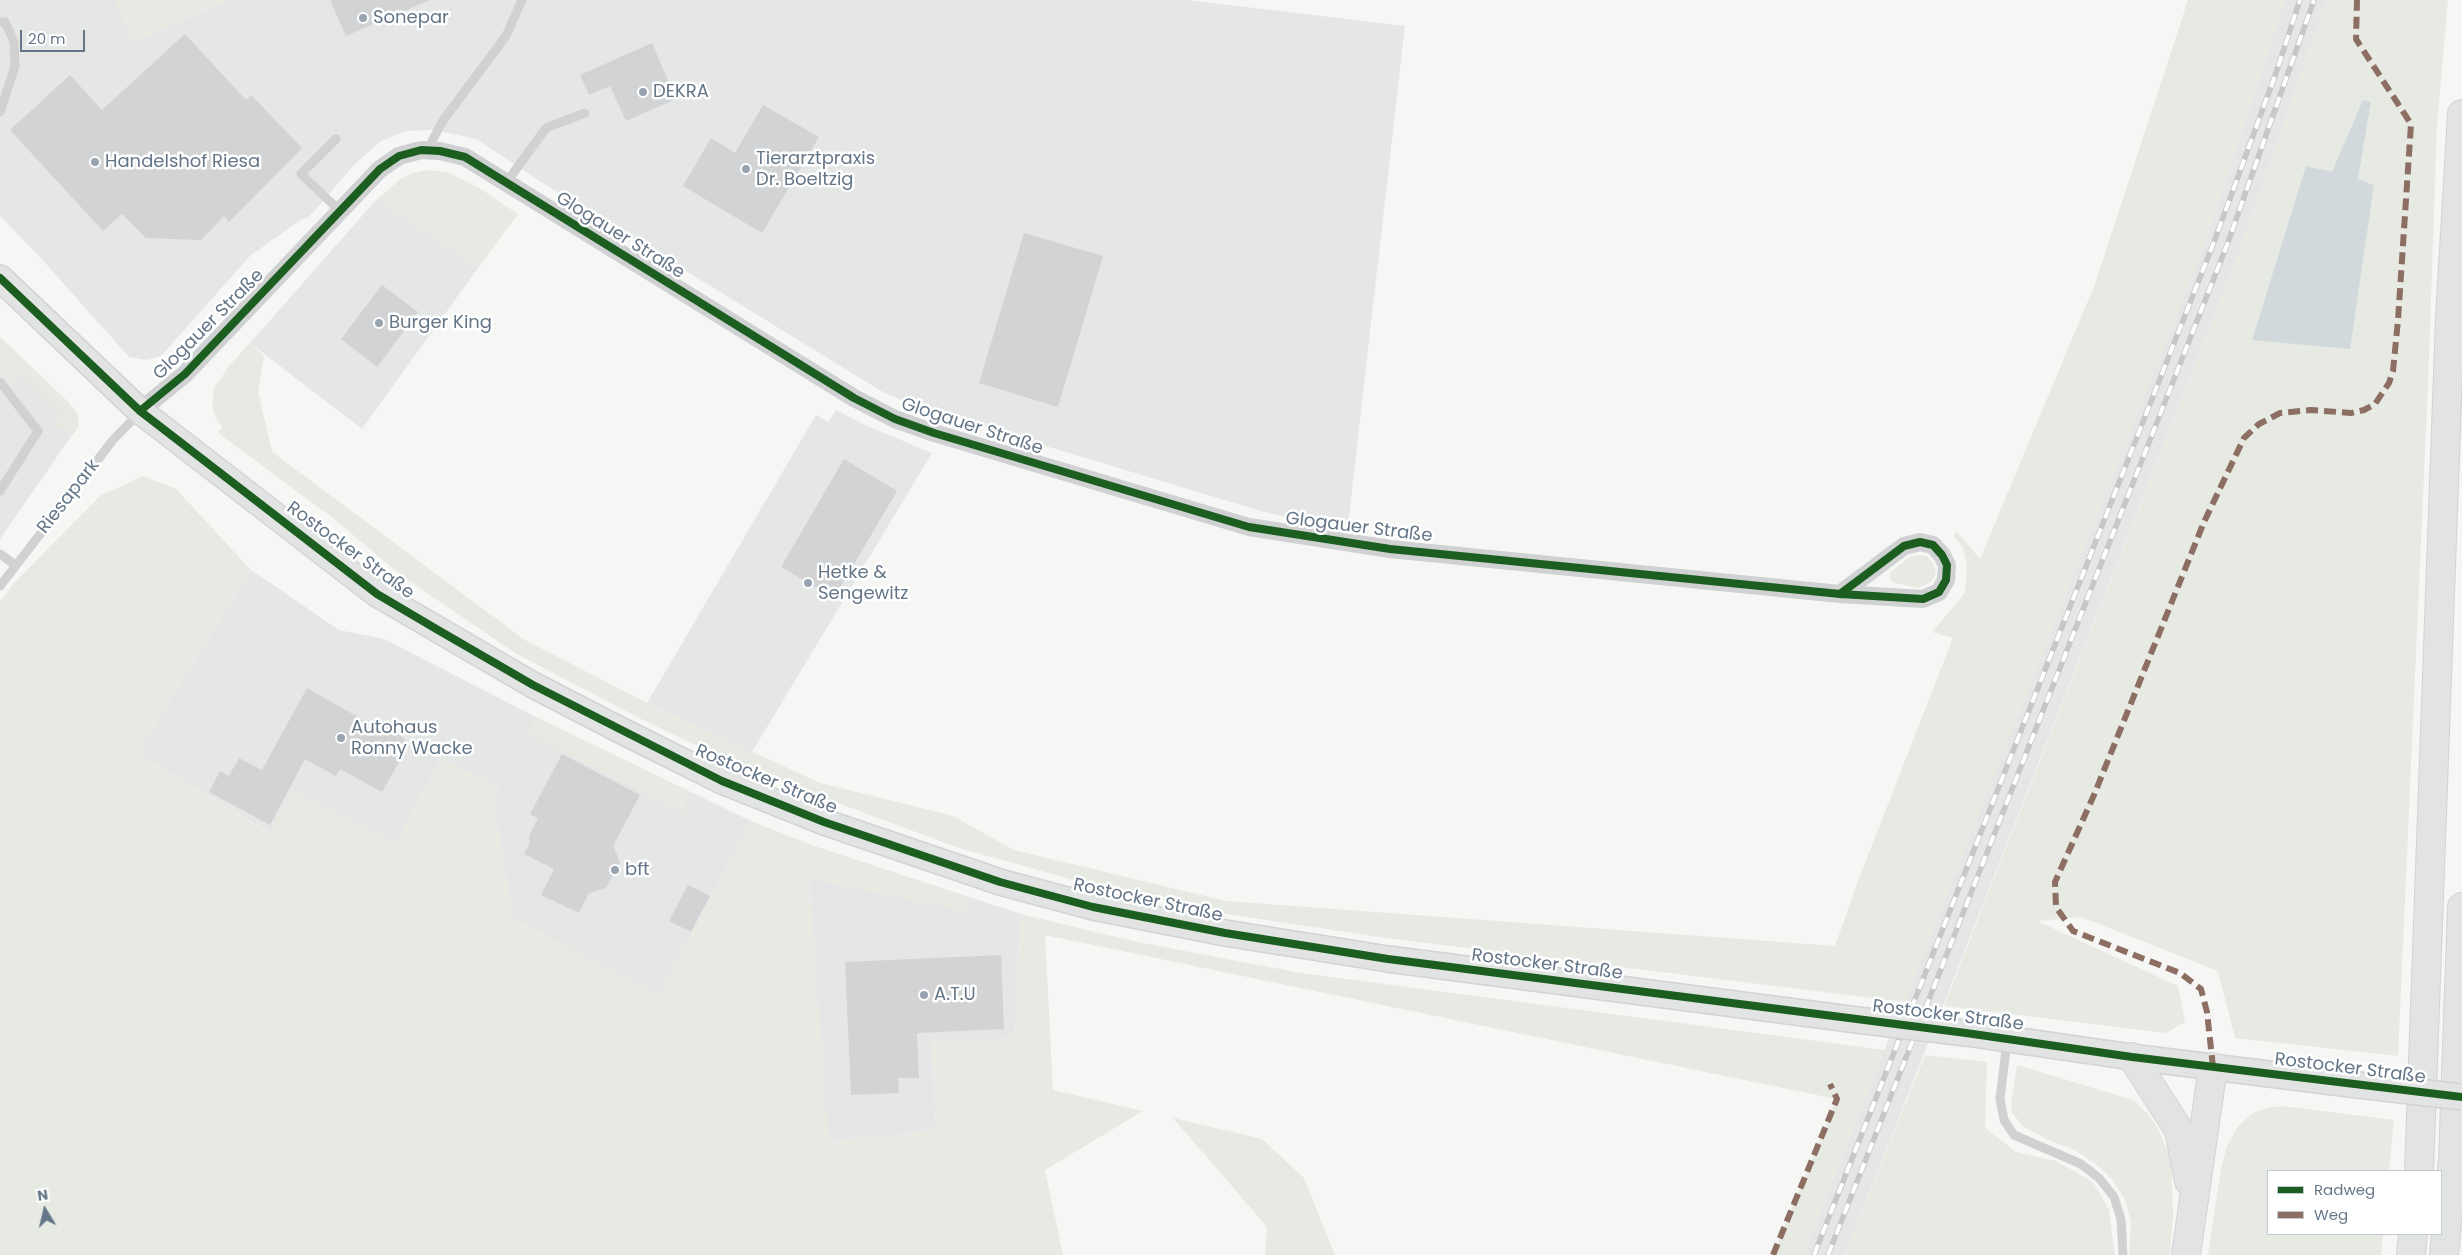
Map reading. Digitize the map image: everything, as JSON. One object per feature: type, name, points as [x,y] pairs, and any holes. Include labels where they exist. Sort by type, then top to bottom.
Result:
[{"type":"highway","points":[[2419,1170],[2450,318],[2462,114]]},
{"type":"highway","points":[[2444,1255],[2453,1160],[2462,907]]},
{"type":"highway","points":[[2132,1057],[2179,1130],[2193,1203]]},
{"type":"highway","points":[[2186,1255],[2213,1067]]},
{"type":"highway","points":[[2411,1255],[2413,1235]]},
{"type":"street","name":"Glogauer Straße","points":[[140,412],[185,374],[380,169],[399,156],[427,151],[440,151],[466,157],[854,398],[895,418],[934,433],[1249,527],[1283,534],[1390,549],[1840,594],[1923,599],[1939,592],[1946,580],[1946,565],[1942,555],[1933,545],[1920,542],[1904,546],[1840,594]]},
{"type":"street","name":"Rostocker Straße","points":[[0,278],[140,412],[377,594],[533,685],[722,780],[824,822],[1000,882],[1093,906],[1225,933],[1388,960],[2462,1098]]},
{"type":"lane","points":[[427,151],[442,122],[506,36],[522,0]]},
{"type":"lane","points":[[0,22],[5,22],[14,42],[15,66],[0,112]]},
{"type":"lane","points":[[506,183],[546,128],[585,113]]},
{"type":"lane","points":[[336,139],[301,174],[340,211]]},
{"type":"lane","points":[[0,382],[38,431],[0,491]]},
{"type":"lane","name":"Riesapark","points":[[0,586],[14,565],[113,440],[140,412]]},
{"type":"lane","points":[[0,554],[14,565]]},
{"type":"lane","points":[[2008,1039],[2000,1099],[2004,1120],[2014,1135],[2081,1164],[2099,1178],[2114,1196],[2121,1219],[2123,1255]]},
{"type":"shaded area","points":[[0,0],[115,0],[133,42],[229,0],[1188,0],[1405,26],[1349,516],[1346,525],[1300,520],[1264,512],[917,407],[881,391],[543,183],[476,139],[435,130],[406,131],[381,141],[355,164],[308,218],[302,219],[250,256],[161,356],[147,360],[129,357],[38,255],[0,216]]},
{"type":"shaded area","points":[[114,0],[229,0],[133,42]]},
{"type":"shaded area","points":[[2188,0],[2285,0],[2205,243],[1905,1002],[1386,938],[1226,914],[1092,885],[959,848],[741,767],[639,718],[515,653],[402,576],[333,518],[218,433],[222,427],[215,417],[212,405],[214,388],[229,366],[250,343],[264,356],[258,391],[272,452],[525,640],[647,703],[820,783],[953,816],[1014,850],[1226,901],[1835,946],[1858,881],[1953,638],[1932,632],[1965,593],[1967,566],[1963,547],[1954,537],[1956,531],[1980,559],[2095,284]]},
{"type":"shaded area","points":[[2285,0],[2327,0],[2237,258],[1845,1255],[1803,1255],[2205,243]]},
{"type":"shaded area","points":[[2327,0],[2448,0],[2437,125],[2428,385],[2398,1056],[2235,1038],[2218,971],[2081,917],[2037,921],[2178,986],[2185,1022],[2166,1033],[1944,1006],[2237,258]],"holes":[[[2371,102],[2358,179],[2374,185],[2252,340],[2306,167],[2332,173]]]},
{"type":"shaded area","points":[[2363,100],[2371,102],[2358,179],[2374,185],[2350,349],[2252,340],[2306,166],[2332,172]]},
{"type":"shaded area","points":[[428,170],[447,172],[478,187],[518,214],[478,268],[377,199],[402,178],[412,173]]},
{"type":"shaded area","points":[[377,199],[478,268],[362,429],[250,343]]},
{"type":"shaded area","points":[[0,337],[67,401],[77,413],[79,425],[0,539]]},
{"type":"shaded area","points":[[0,337],[67,401],[77,413],[79,425],[73,435],[54,425],[63,414],[22,374],[10,385],[0,372]]},
{"type":"shaded area","points":[[836,410],[867,426],[932,453],[752,752],[647,703],[816,415],[828,422]]},
{"type":"shaded area","points":[[143,476],[176,489],[251,570],[137,753],[269,833],[294,790],[396,843],[441,758],[499,788],[493,800],[513,919],[659,993],[751,821],[817,847],[971,898],[966,912],[809,879],[829,1142],[936,1130],[932,1041],[1015,1037],[1021,914],[1137,942],[1301,973],[1885,1050],[1803,1255],[1773,1255],[1836,1099],[1045,935],[1053,1090],[1143,1111],[1045,1170],[1063,1255],[0,1255],[0,602],[13,584],[100,496]]},
{"type":"shaded area","points":[[1927,556],[1934,565],[1936,574],[1931,582],[1918,588],[1892,582],[1889,577],[1891,572],[1909,557]]},
{"type":"shaded area","points":[[251,570],[339,630],[384,639],[536,717],[751,821],[659,994],[513,919],[493,800],[499,788],[441,758],[396,843],[295,791],[270,833],[137,753]]},
{"type":"shaded area","points":[[536,717],[687,791],[684,815],[528,733]]},
{"type":"shaded area","points":[[817,847],[1021,914],[1015,1037],[932,1042],[936,1130],[828,1142],[809,878]]},
{"type":"shaded area","points":[[1925,1055],[1987,1062],[1985,1128],[2016,1152],[2056,1161],[2093,1182],[2109,1210],[2115,1255],[1845,1255]]},
{"type":"shaded area","points":[[2017,1065],[2133,1100],[2146,1112],[2157,1127],[2171,1158],[2173,1212],[2170,1255],[2129,1255],[2131,1222],[2125,1199],[2112,1179],[2096,1164],[2075,1150],[2046,1139],[2023,1126],[2012,1113],[2011,1104]]},
{"type":"shaded area","points":[[2282,1106],[2394,1120],[2389,1170],[2267,1170],[2267,1235],[2383,1235],[2381,1255],[2208,1255],[2221,1169],[2227,1146],[2238,1126],[2253,1113]]},
{"type":"shaded area","points":[[1173,1118],[1262,1139],[1304,1178],[1335,1255],[1265,1255],[1267,1227]]},
{"type":"building","name":"Sonepar","points":[[330,0],[430,0],[346,36]]},
{"type":"building","name":"Handelshof Riesa","points":[[185,34],[246,100],[251,95],[302,148],[229,222],[224,216],[201,240],[146,238],[122,214],[103,231],[10,130],[70,75],[102,110]]},
{"type":"building","points":[[652,43],[676,99],[626,121],[610,86],[589,95],[580,75]]},
{"type":"building","name":"Tierarztpraxis Dr. Boeltzig","points":[[763,105],[819,137],[762,233],[683,186],[711,138],[735,153]]},
{"type":"building","points":[[1024,233],[1103,256],[1058,407],[979,383]]},
{"type":"building","points":[[382,285],[418,312],[377,367],[341,339]]},
{"type":"building","points":[[844,459],[897,491],[834,598],[781,567]]},
{"type":"building","name":"Autohaus Ronny Wacke","points":[[307,688],[365,721],[381,724],[397,732],[409,744],[382,792],[340,769],[336,776],[305,759],[270,825],[209,792],[220,771],[229,776],[239,758],[262,770]]},
{"type":"building","points":[[562,754],[640,795],[613,846],[620,862],[606,888],[589,893],[579,913],[541,895],[554,869],[524,854],[530,843],[529,836],[538,818],[530,814]]},
{"type":"building","points":[[688,885],[710,896],[691,932],[669,921]]},
{"type":"building","name":"A.T.U","points":[[1001,955],[1004,1029],[917,1033],[919,1078],[898,1078],[899,1093],[851,1095],[845,962]]},
{"type":"railway","points":[[1814,1255],[2214,242],[2276,73],[2300,0]]},
{"type":"railway","points":[[1828,1255],[2227,245],[2314,0]]},
{"type":"marked path","points":[[2213,1067],[2207,1012],[2201,989],[2180,973],[2073,931],[2056,907],[2055,882],[2094,795],[2204,522],[2244,438],[2259,424],[2280,413],[2311,410],[2351,413],[2364,410],[2375,404],[2389,383],[2393,371],[2398,320],[2411,124],[2356,39],[2357,0]]},
{"type":"marked path","points":[[1773,1255],[1837,1099],[1830,1084]]},
{"type":"cycle path","points":[[140,411],[185,374],[380,169],[399,156],[421,150],[440,151],[465,157],[854,398],[895,419],[934,433],[1249,527],[1390,549],[1840,594],[1923,599],[1939,592],[1946,580],[1947,565],[1942,555],[1933,545],[1920,542],[1904,546],[1840,594]]},
{"type":"cycle path","points":[[0,278],[140,411],[377,594],[533,685],[722,781],[824,822],[1000,882],[1093,907],[1225,933],[1388,959],[1966,1033],[2132,1057],[2462,1097]]},
{"type":"place","name":"Sonepar","points":[[363,18]]},
{"type":"place","name":"DEKRA","points":[[643,92]]},
{"type":"place","name":"Handelshof Riesa","points":[[95,162]]},
{"type":"place","name":"Tierarztpraxis Dr. Boeltzig","points":[[746,169]]},
{"type":"place","name":"Burger King","points":[[379,323]]},
{"type":"place","name":"Hetke & Sengewitz","points":[[808,583]]},
{"type":"place","name":"Autohaus Ronny Wacke","points":[[341,738]]},
{"type":"place","name":"bft","points":[[615,870]]},
{"type":"place","name":"A.T.U","points":[[924,995]]}]
